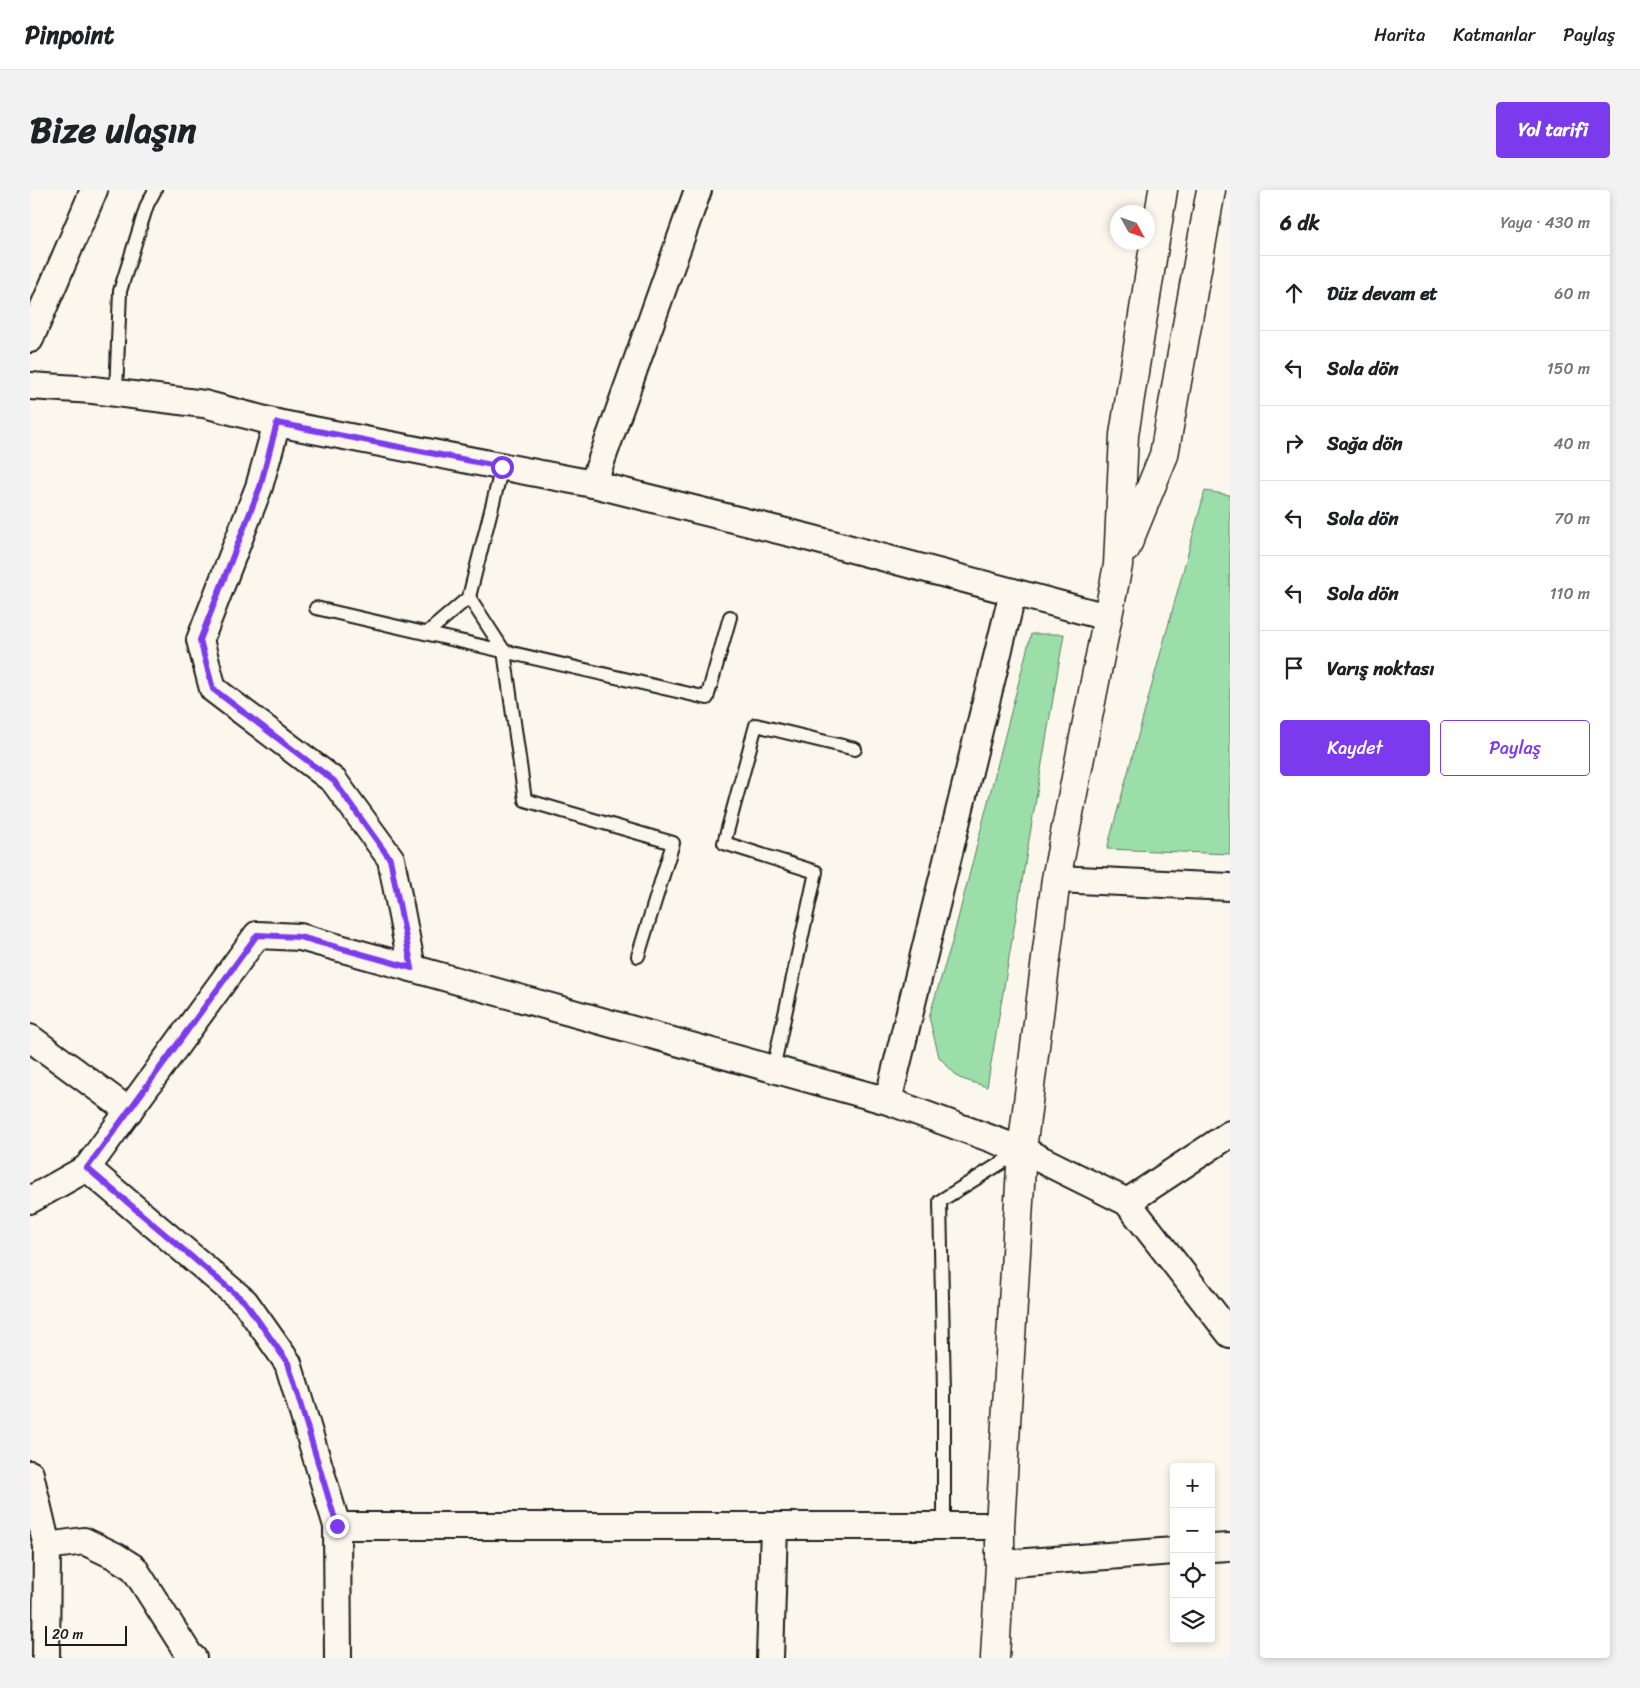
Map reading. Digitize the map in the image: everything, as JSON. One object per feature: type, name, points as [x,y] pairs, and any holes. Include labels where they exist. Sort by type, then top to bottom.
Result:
[{"type":"street","points":[[30,339],[94,190]]},
{"type":"street","points":[[592,484],[698,190]]},
{"type":"street","points":[[995,1658],[1000,1526],[1022,1150],[1056,880],[1118,565],[1124,435],[1164,190]]},
{"type":"street","points":[[1118,565],[1164,455],[1211,190]]},
{"type":"street","points":[[30,386],[116,392],[204,404],[277,423],[592,484],[810,538],[1107,617]]},
{"type":"street","points":[[277,423],[260,487],[200,640],[213,689],[334,781],[390,859],[412,968]]},
{"type":"street","points":[[888,1102],[1013,592]]},
{"type":"street","points":[[1056,880],[1230,887]]},
{"type":"street","points":[[30,1200],[87,1168],[257,935],[300,937],[888,1102],[1022,1150],[1127,1202],[1230,1334]]},
{"type":"street","points":[[30,1038],[129,1112]]},
{"type":"street","points":[[1127,1202],[1230,1134]]},
{"type":"street","points":[[87,1168],[245,1302],[288,1363],[337,1526],[335,1657]]},
{"type":"street","points":[[30,1474],[47,1546],[46,1658]]},
{"type":"street","points":[[337,1526],[1000,1526]]},
{"type":"street","points":[[770,1658],[774,1526]]},
{"type":"street","points":[[47,1546],[84,1542],[115,1556],[134,1568],[185,1649],[193,1658]]},
{"type":"street","points":[[1215,1548],[1230,1547]]},
{"type":"street","points":[[1000,1564],[1170,1551]]},
{"type":"lane","points":[[116,392],[120,291],[147,205],[155,190]]},
{"type":"lane","points":[[427,633],[469,597],[502,467]]},
{"type":"lane","points":[[469,597],[504,651],[525,800],[672,843],[638,956]]},
{"type":"lane","points":[[316,608],[707,698],[730,617]]},
{"type":"lane","points":[[773,1069],[816,872],[724,843],[756,724],[855,749]]},
{"type":"lane","points":[[944,1526],[944,1392],[940,1201],[1022,1150]]},
{"type":"green space","points":[[1205,491],[1230,495],[1230,854],[1107,849]]},
{"type":"green space","points":[[1031,634],[1064,634],[987,1087],[959,1078],[939,1057],[929,1017],[952,942]]},
{"type":"route","points":[[337,1526],[288,1363],[245,1302],[87,1168],[257,935],[300,937],[412,968],[390,859],[334,781],[213,689],[200,640],[260,487],[277,423],[502,467]]}]
